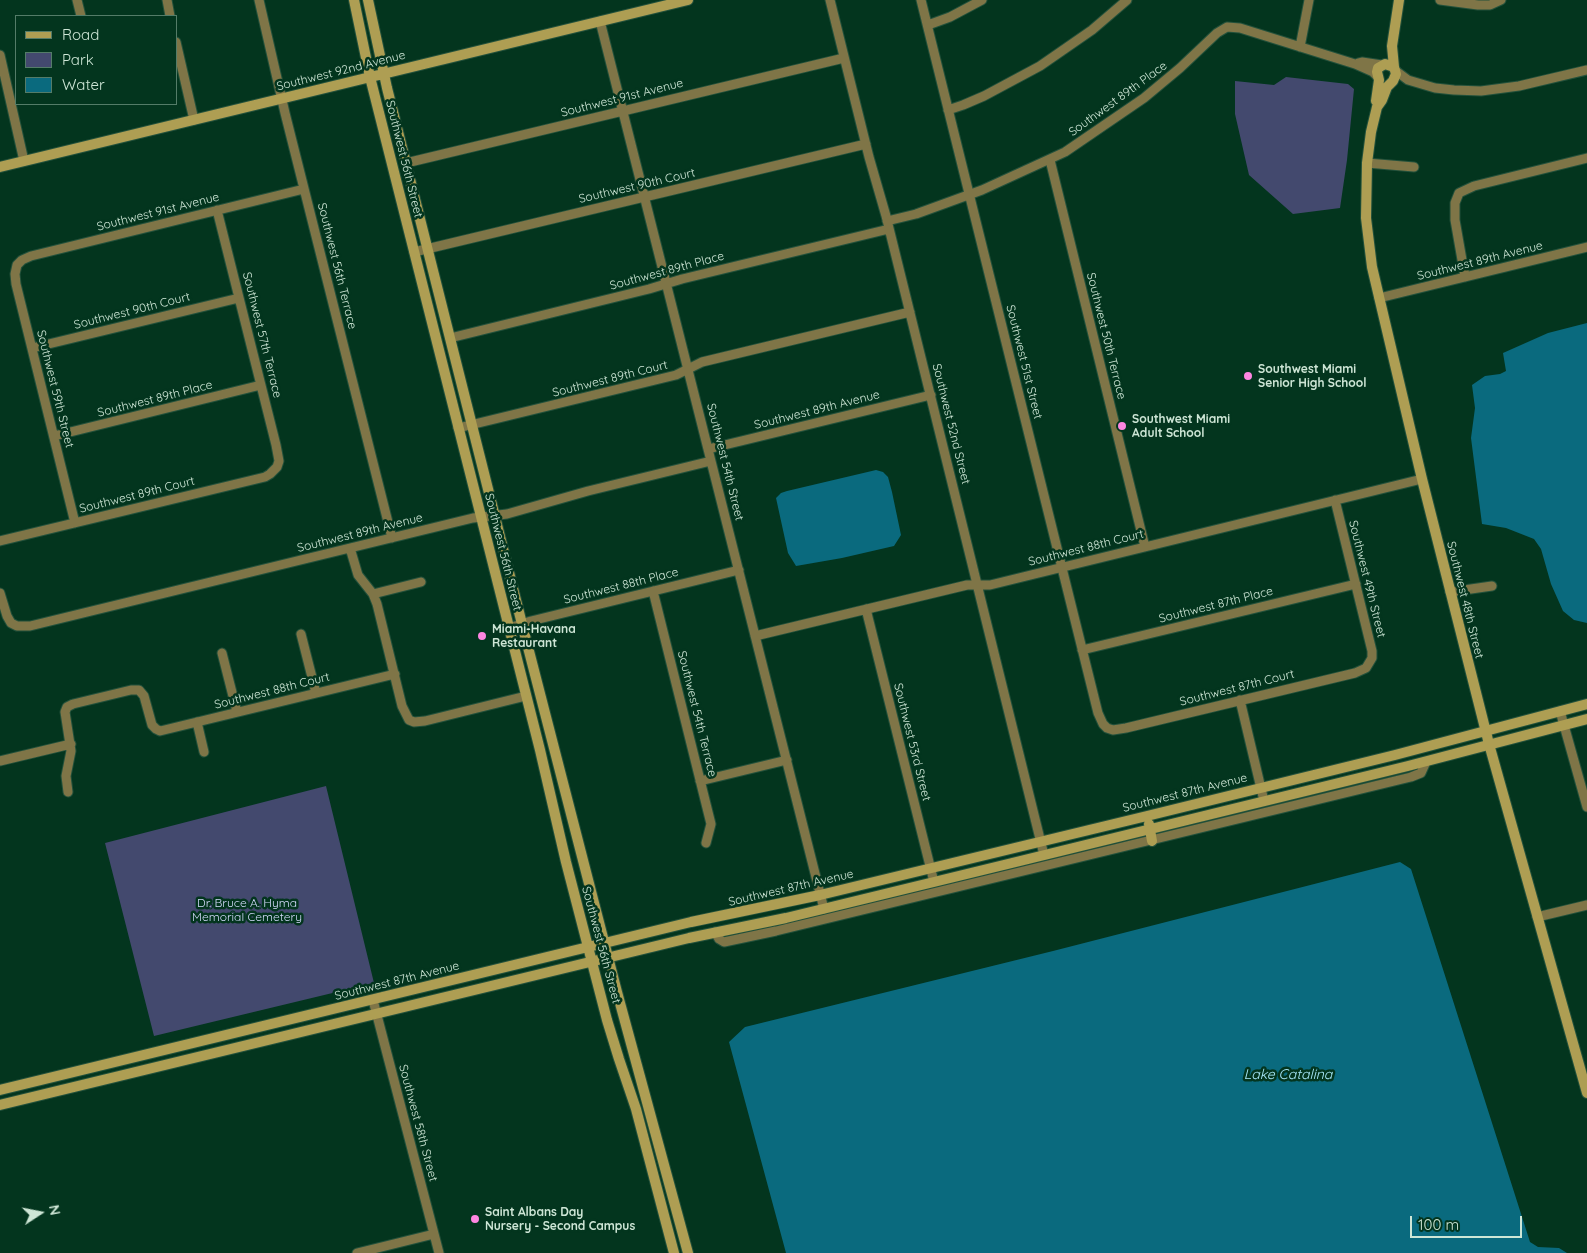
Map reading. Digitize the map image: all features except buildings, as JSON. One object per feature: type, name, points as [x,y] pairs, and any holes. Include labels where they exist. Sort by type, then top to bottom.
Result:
[{"type":"main road","name":"Southwest 56th Street","points":[[354,0],[370,76],[566,862],[618,1059],[636,1109],[674,1253]]},
{"type":"main road","name":"Southwest 56th Street","points":[[368,0],[406,163],[522,624],[604,944],[688,1253]]},
{"type":"main road","name":"Southwest 92nd Avenue","points":[[0,167],[688,0]]},
{"type":"main road","name":"Southwest 48th Street","points":[[1399,0],[1390,72],[1377,107],[1371,132],[1367,163],[1367,234],[1372,267],[1422,479],[1485,731],[1587,1093]]},
{"type":"main road","name":"Southwest 48th Street","points":[[1377,107],[1376,98],[1379,78],[1377,72],[1390,72]]},
{"type":"main road","points":[[1379,78],[1384,83],[1390,72]]},
{"type":"main road","name":"Southwest 87th Avenue","points":[[0,1090],[604,944],[820,895],[1147,816],[1587,704]]},
{"type":"main road","points":[[0,1105],[608,957],[824,909],[1150,830],[1426,762],[1587,718]]},
{"type":"main road","points":[[1147,816],[1152,840]]},
{"type":"main road","points":[[715,932],[716,925],[728,915]]},
{"type":"main road","points":[[260,1028],[263,1041]]},
{"type":"main road","points":[[185,1046],[188,1059]]},
{"type":"main road","points":[[150,1054],[153,1068]]},
{"type":"main road","points":[[82,1070],[84,1085]]},
{"type":"main road","points":[[665,1220],[678,1217]]},
{"type":"street","points":[[77,0],[80,15]]},
{"type":"street","points":[[167,0],[170,15]]},
{"type":"street","name":"Southwest 56th Terrace","points":[[259,0],[304,189],[392,538]]},
{"type":"street","name":"Southwest 52nd Street","points":[[830,0],[931,395],[1044,855]]},
{"type":"street","name":"Southwest 51st Street","points":[[922,0],[1098,713],[1107,728]]},
{"type":"street","points":[[928,25],[950,17],[982,0]]},
{"type":"street","points":[[948,110],[984,96],[1040,66],[1092,30],[1127,0]]},
{"type":"street","points":[[1300,47],[1309,0]]},
{"type":"street","points":[[1440,0],[1484,5],[1501,0]]},
{"type":"street","name":"Southwest 54th Street","points":[[600,21],[824,909]]},
{"type":"street","name":"Southwest 89th Place","points":[[450,338],[649,289],[888,225],[970,195],[1050,160],[1079,143],[1144,98],[1176,72],[1222,29],[1240,28],[1355,64],[1373,72],[1379,78]]},
{"type":"street","points":[[178,51],[194,120]]},
{"type":"street","points":[[0,55],[24,161]]},
{"type":"street","name":"Southwest 91st Avenue","points":[[406,163],[844,58]]},
{"type":"street","name":"Southwest 89th Place","points":[[1355,64],[1362,62],[1408,80],[1445,89],[1481,91],[1519,86],[1587,70]]},
{"type":"street","name":"Southwest 90th Court","points":[[414,252],[866,144]]},
{"type":"street","points":[[1465,277],[1455,220],[1457,197],[1467,188],[1587,158]]},
{"type":"street","name":"Southwest 50th Terrace","points":[[1050,160],[1145,547]]},
{"type":"street","points":[[1367,163],[1414,167]]},
{"type":"street","name":"Southwest 91st Avenue","points":[[20,262],[31,256],[304,189]]},
{"type":"street","name":"Southwest 57th Terrace","points":[[217,210],[278,454],[279,461],[277,467]]},
{"type":"street","name":"Southwest 89th Avenue","points":[[1379,298],[1587,247]]},
{"type":"street","name":"Southwest 59th Street","points":[[20,262],[16,269],[15,278],[75,523]]},
{"type":"street","name":"Southwest 90th Court","points":[[32,348],[239,298]]},
{"type":"street","name":"Southwest 89th Court","points":[[458,428],[676,375],[702,362],[910,312]]},
{"type":"street","name":"Southwest 89th Place","points":[[54,436],[261,386]]},
{"type":"street","name":"Southwest 89th Avenue","points":[[708,449],[931,395]]},
{"type":"street","name":"Southwest 89th Avenue","points":[[0,593],[7,616],[14,625],[21,627],[34,625],[392,538],[481,517],[495,516],[711,461]]},
{"type":"street","name":"Southwest 89th Court","points":[[0,541],[265,477],[277,467]]},
{"type":"street","name":"Southwest 88th Court","points":[[755,636],[966,585],[990,584],[1422,479]]},
{"type":"street","name":"Southwest 49th Street","points":[[1335,500],[1372,651],[1370,664]]},
{"type":"street","points":[[350,548],[358,575],[373,594],[377,604],[402,706],[408,720],[414,722],[425,721],[526,696]]},
{"type":"street","name":"Southwest 88th Place","points":[[509,628],[739,570]]},
{"type":"street","points":[[373,594],[421,582]]},
{"type":"street","name":"Southwest 87th Place","points":[[1082,650],[1356,584]]},
{"type":"street","points":[[1450,592],[1492,586]]},
{"type":"street","name":"Southwest 54th Terrace","points":[[653,591],[711,824],[706,843]]},
{"type":"street","name":"Southwest 53rd Street","points":[[866,609],[934,882]]},
{"type":"street","points":[[301,634],[316,693]]},
{"type":"street","points":[[222,653],[237,712]]},
{"type":"street","name":"Southwest 87th Court","points":[[1107,728],[1114,730],[1126,728],[1355,673],[1370,664]]},
{"type":"street","name":"Southwest 88th Court","points":[[71,744],[65,719],[67,707],[130,690],[141,691],[146,702],[150,722],[156,730],[163,730],[395,674]]},
{"type":"street","points":[[1240,700],[1264,801]]},
{"type":"street","points":[[1560,711],[1587,807]]},
{"type":"street","points":[[198,722],[204,752]]},
{"type":"street","points":[[0,761],[71,744],[66,776],[68,792]]},
{"type":"street","points":[[700,781],[787,760]]},
{"type":"street","points":[[715,932],[721,942],[729,942],[1411,777],[1421,773],[1426,762]]},
{"type":"street","points":[[1536,917],[1587,905]]},
{"type":"street","name":"Southwest 58th Street","points":[[373,1000],[439,1253]]},
{"type":"street","points":[[357,1253],[434,1234]]},
{"type":"green space","points":[[1286,77],[1348,84],[1354,89],[1340,208],[1293,214],[1249,175],[1235,114],[1235,81],[1274,85]]},
{"type":"green space","name":"Dr. Bruce A. Hyma Memorial Cemetery","points":[[326,786],[374,983],[154,1036],[105,843]]},
{"type":"water","points":[[1587,323],[1587,623],[1574,620],[1563,611],[1551,584],[1541,549],[1534,539],[1506,528],[1482,524],[1471,438],[1475,408],[1472,385],[1485,376],[1500,374],[1506,371],[1503,353],[1548,333]]},
{"type":"water","points":[[876,470],[883,472],[888,477],[892,492],[901,535],[894,546],[796,566],[788,553],[776,498],[781,493],[787,491]]},
{"type":"water","name":"Lake Catalina","points":[[1400,862],[1411,869],[1530,1242],[1538,1247],[1559,1248],[1567,1253],[786,1253],[729,1042],[745,1027],[1053,951]]},
{"type":"place","name":"Southwest Miami Senior High School","points":[[1248,376]]},
{"type":"place","name":"Southwest Miami Adult School","points":[[1122,426]]},
{"type":"place","name":"Miami-Havana Restaurant","points":[[482,636]]},
{"type":"place","name":"Saint Albans Day Nursery - Second Campus","points":[[475,1219]]}]
